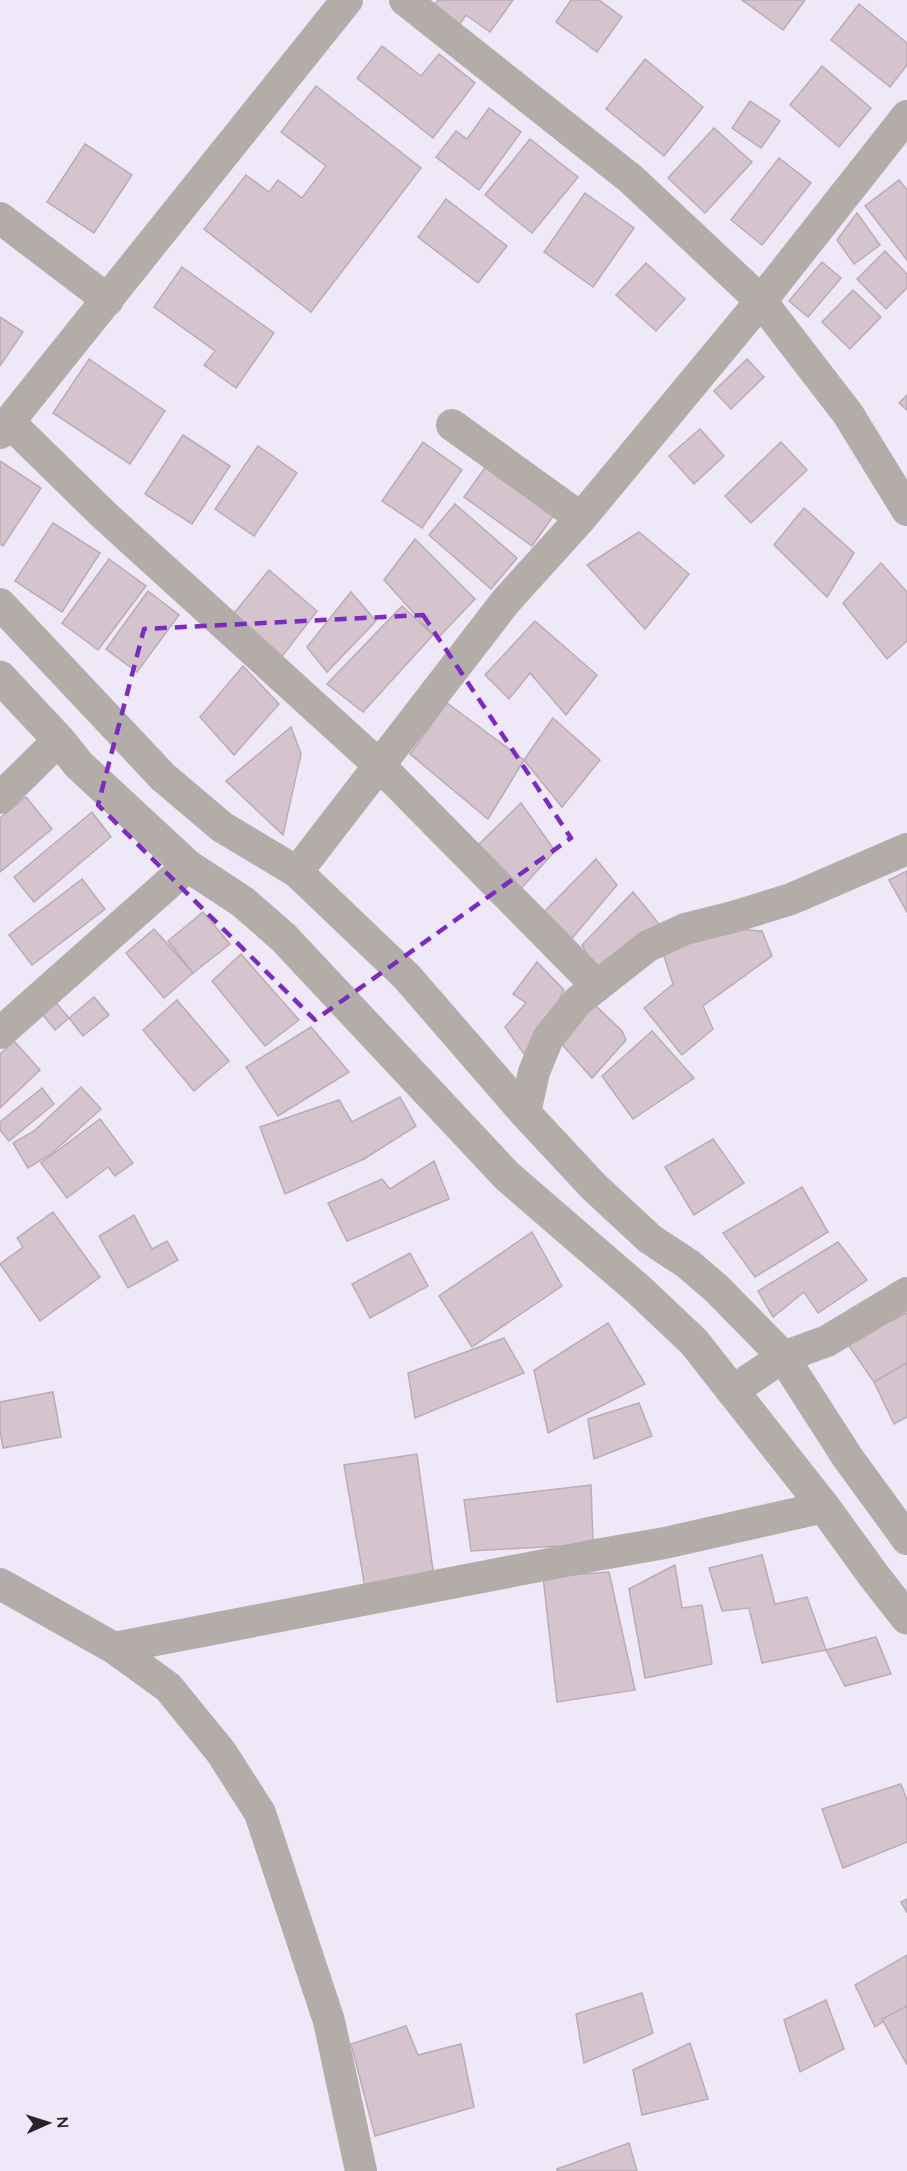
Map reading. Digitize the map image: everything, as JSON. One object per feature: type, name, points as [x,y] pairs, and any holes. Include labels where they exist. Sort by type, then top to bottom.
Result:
[{"type":"street","points":[[347,0],[4,427],[380,766],[597,986]]},
{"type":"street","points":[[405,0],[631,179],[761,301],[848,414],[907,510]]},
{"type":"street","points":[[297,872],[506,601],[581,518],[761,301],[907,116]]},
{"type":"street","points":[[0,218],[108,300]]},
{"type":"street","points":[[452,425],[581,518]]},
{"type":"street","points":[[0,604],[162,777],[222,827],[297,872],[407,977],[525,1113],[594,1187],[650,1239],[688,1264],[716,1288],[761,1371],[824,1507],[907,1618]]},
{"type":"street","points":[[0,677],[59,740],[79,765],[188,867],[243,902],[284,938],[507,1176],[639,1290],[694,1342],[761,1371],[848,1458],[907,1539]]},
{"type":"street","points":[[0,798],[59,740]]},
{"type":"street","points":[[525,1113],[534,1072],[548,1038],[578,1001],[648,946],[685,929],[733,918],[791,899],[907,849]]},
{"type":"street","points":[[0,1033],[188,867]]},
{"type":"street","points":[[761,1371],[827,1341],[907,1293]]},
{"type":"street","points":[[114,1648],[584,1557],[666,1544],[824,1507]]},
{"type":"street","points":[[0,1584],[114,1648],[168,1687],[221,1752],[260,1813],[329,2022],[361,2171]]},
{"type":"highlighted area","points":[[423,615],[571,838],[315,1020],[98,805],[144,629]]},
{"type":"building","points":[[438,0],[513,0],[490,32],[466,15],[455,31],[430,11]]},
{"type":"building","points":[[571,0],[599,0],[622,17],[597,52],[556,22]]},
{"type":"building","points":[[742,0],[805,0],[783,30]]},
{"type":"building","points":[[859,4],[907,43],[907,65],[890,87],[831,40]]},
{"type":"building","points":[[382,46],[421,76],[439,54],[475,83],[433,138],[357,78]]},
{"type":"building","points":[[645,59],[703,107],[664,156],[606,109]]},
{"type":"building","points":[[822,66],[871,108],[839,147],[790,105]]},
{"type":"building","points":[[316,86],[421,168],[311,312],[204,229],[246,175],[269,192],[278,180],[302,198],[326,166],[281,132]]},
{"type":"building","points":[[750,101],[780,121],[761,148],[732,128]]},
{"type":"building","points":[[489,108],[521,132],[479,190],[436,157],[456,131],[467,139]]},
{"type":"building","points":[[714,128],[752,162],[705,213],[668,178]]},
{"type":"building","points":[[530,139],[578,177],[532,233],[485,195]]},
{"type":"building","points":[[85,144],[132,175],[94,233],[47,202]]},
{"type":"building","points":[[779,158],[811,183],[762,245],[731,220]]},
{"type":"building","points":[[899,180],[907,190],[907,260],[865,206]]},
{"type":"building","points":[[585,193],[634,228],[593,287],[544,252]]},
{"type":"building","points":[[446,199],[507,246],[478,283],[418,237]]},
{"type":"building","points":[[857,213],[880,245],[854,264],[837,240]]},
{"type":"building","points":[[885,251],[907,274],[907,288],[886,309],[857,279]]},
{"type":"building","points":[[822,262],[841,278],[808,317],[789,301]]},
{"type":"building","points":[[646,263],[685,299],[656,331],[616,295]]},
{"type":"building","points":[[182,267],[274,333],[236,388],[204,365],[215,351],[154,307]]},
{"type":"building","points":[[853,290],[881,317],[850,349],[822,322]]},
{"type":"building","points":[[0,317],[23,332],[0,366]]},
{"type":"building","points":[[89,359],[165,411],[130,464],[53,413]]},
{"type":"building","points":[[747,359],[764,377],[731,409],[714,391]]},
{"type":"building","points":[[907,395],[907,410],[899,403]]},
{"type":"building","points":[[700,429],[724,456],[694,484],[669,456]]},
{"type":"building","points":[[183,435],[230,466],[192,524],[145,494]]},
{"type":"building","points":[[423,442],[462,470],[422,528],[382,501]]},
{"type":"building","points":[[781,442],[807,470],[751,523],[725,496]]},
{"type":"building","points":[[258,446],[297,473],[254,536],[215,509]]},
{"type":"building","points":[[0,461],[41,488],[3,546],[0,544]]},
{"type":"building","points":[[489,462],[557,511],[532,546],[464,497]]},
{"type":"building","points":[[455,504],[517,558],[491,589],[429,535]]},
{"type":"building","points":[[804,508],[854,553],[827,597],[774,545]]},
{"type":"building","points":[[53,523],[100,553],[62,612],[15,581]]},
{"type":"building","points":[[639,532],[689,574],[645,629],[587,565]]},
{"type":"building","points":[[415,539],[475,599],[437,639],[384,580]]},
{"type":"building","points":[[109,559],[146,586],[98,650],[62,623]]},
{"type":"building","points":[[881,563],[907,592],[907,641],[887,659],[843,603]]},
{"type":"building","points":[[269,570],[317,611],[280,659],[231,617]]},
{"type":"building","points":[[148,591],[179,615],[137,672],[106,649]]},
{"type":"building","points":[[351,592],[376,621],[327,672],[307,647]]},
{"type":"building","points":[[402,606],[433,635],[363,712],[327,684]]},
{"type":"building","points":[[535,621],[597,675],[566,715],[530,673],[509,699],[485,675]]},
{"type":"building","points":[[243,666],[279,704],[234,755],[200,717]]},
{"type":"building","points":[[447,703],[524,760],[488,819],[410,754]]},
{"type":"building","points":[[553,718],[600,760],[562,807],[524,760]]},
{"type":"building","points":[[291,727],[301,754],[283,835],[226,781]]},
{"type":"building","points":[[26,797],[52,829],[0,872],[0,818]]},
{"type":"building","points":[[521,803],[555,851],[519,891],[476,847]]},
{"type":"building","points":[[92,812],[111,837],[34,902],[14,877]]},
{"type":"building","points":[[596,859],[617,885],[568,943],[542,914]]},
{"type":"building","points":[[907,871],[907,912],[889,880]]},
{"type":"building","points":[[82,879],[105,909],[32,965],[9,935]]},
{"type":"building","points":[[633,892],[659,924],[600,977],[582,945]]},
{"type":"building","points":[[203,912],[230,944],[193,973],[168,941]]},
{"type":"building","points":[[706,927],[762,931],[772,956],[703,1006],[713,1029],[682,1055],[644,1008],[673,984],[664,956]]},
{"type":"building","points":[[154,929],[193,973],[164,998],[126,953]]},
{"type":"building","points":[[241,954],[299,1020],[265,1046],[212,981]]},
{"type":"building","points":[[537,962],[564,990],[529,1061],[505,1027],[526,1003],[513,994]]},
{"type":"building","points":[[94,997],[109,1015],[83,1036],[69,1018]]},
{"type":"building","points":[[52,998],[69,1018],[55,1030],[38,1009]]},
{"type":"building","points":[[177,1000],[229,1061],[194,1091],[143,1030]]},
{"type":"building","points":[[592,1002],[622,1031],[626,1040],[592,1078],[559,1041]]},
{"type":"building","points":[[311,1027],[349,1072],[278,1116],[246,1067]]},
{"type":"building","points":[[652,1031],[694,1078],[633,1119],[602,1076]]},
{"type":"building","points":[[14,1041],[40,1070],[0,1108],[0,1054]]},
{"type":"building","points":[[81,1087],[101,1109],[51,1154],[28,1168],[13,1143],[34,1131]]},
{"type":"building","points":[[42,1088],[54,1104],[9,1141],[0,1130],[0,1122]]},
{"type":"building","points":[[400,1097],[416,1126],[364,1159],[285,1194],[260,1127],[339,1100],[352,1122]]},
{"type":"building","points":[[100,1119],[133,1163],[115,1176],[108,1167],[67,1198],[41,1163]]},
{"type":"building","points":[[713,1139],[744,1183],[694,1215],[665,1167]]},
{"type":"building","points":[[434,1161],[449,1199],[347,1241],[328,1203],[382,1179],[390,1189]]},
{"type":"building","points":[[802,1187],[828,1232],[755,1277],[723,1233]]},
{"type":"building","points":[[53,1212],[100,1277],[40,1321],[0,1264],[23,1247],[17,1238]]},
{"type":"building","points":[[134,1215],[152,1249],[167,1241],[178,1260],[128,1288],[99,1236]]},
{"type":"building","points":[[532,1232],[562,1286],[472,1347],[439,1296]]},
{"type":"building","points":[[838,1242],[867,1280],[818,1313],[804,1292],[773,1317],[758,1291]]},
{"type":"building","points":[[410,1253],[428,1286],[370,1318],[352,1284]]},
{"type":"building","points":[[907,1313],[907,1363],[874,1382],[847,1343]]},
{"type":"building","points":[[608,1323],[645,1384],[548,1433],[534,1370]]},
{"type":"building","points":[[504,1338],[524,1373],[415,1418],[408,1373]]},
{"type":"building","points":[[907,1363],[907,1417],[894,1424],[874,1382]]},
{"type":"building","points":[[53,1392],[61,1437],[3,1448],[0,1431],[0,1402]]},
{"type":"building","points":[[639,1403],[652,1436],[594,1459],[588,1419]]},
{"type":"building","points":[[417,1454],[433,1570],[366,1594],[344,1465]]},
{"type":"building","points":[[591,1485],[593,1544],[471,1551],[464,1500]]},
{"type":"building","points":[[762,1555],[775,1604],[807,1597],[826,1650],[762,1663],[749,1608],[722,1611],[709,1568]]},
{"type":"building","points":[[675,1565],[682,1608],[702,1605],[712,1664],[645,1678],[629,1589]]},
{"type":"building","points":[[609,1572],[635,1690],[557,1702],[543,1577]]},
{"type":"building","points":[[876,1637],[891,1674],[845,1686],[826,1650]]},
{"type":"building","points":[[901,1784],[907,1800],[907,1842],[843,1868],[822,1809]]},
{"type":"building","points":[[907,1899],[907,1913],[901,1902]]},
{"type":"building","points":[[907,1955],[907,2006],[875,2027],[855,1985]]},
{"type":"building","points":[[642,1993],[653,2033],[584,2063],[576,2014]]},
{"type":"building","points":[[826,2000],[844,2049],[800,2072],[784,2020]]},
{"type":"building","points":[[907,2006],[907,2065],[882,2019]]},
{"type":"building","points":[[406,2026],[418,2055],[461,2044],[474,2107],[375,2136],[351,2044]]},
{"type":"building","points":[[690,2043],[708,2099],[642,2115],[633,2070]]},
{"type":"building","points":[[629,2143],[637,2171],[557,2171],[557,2169]]}]
